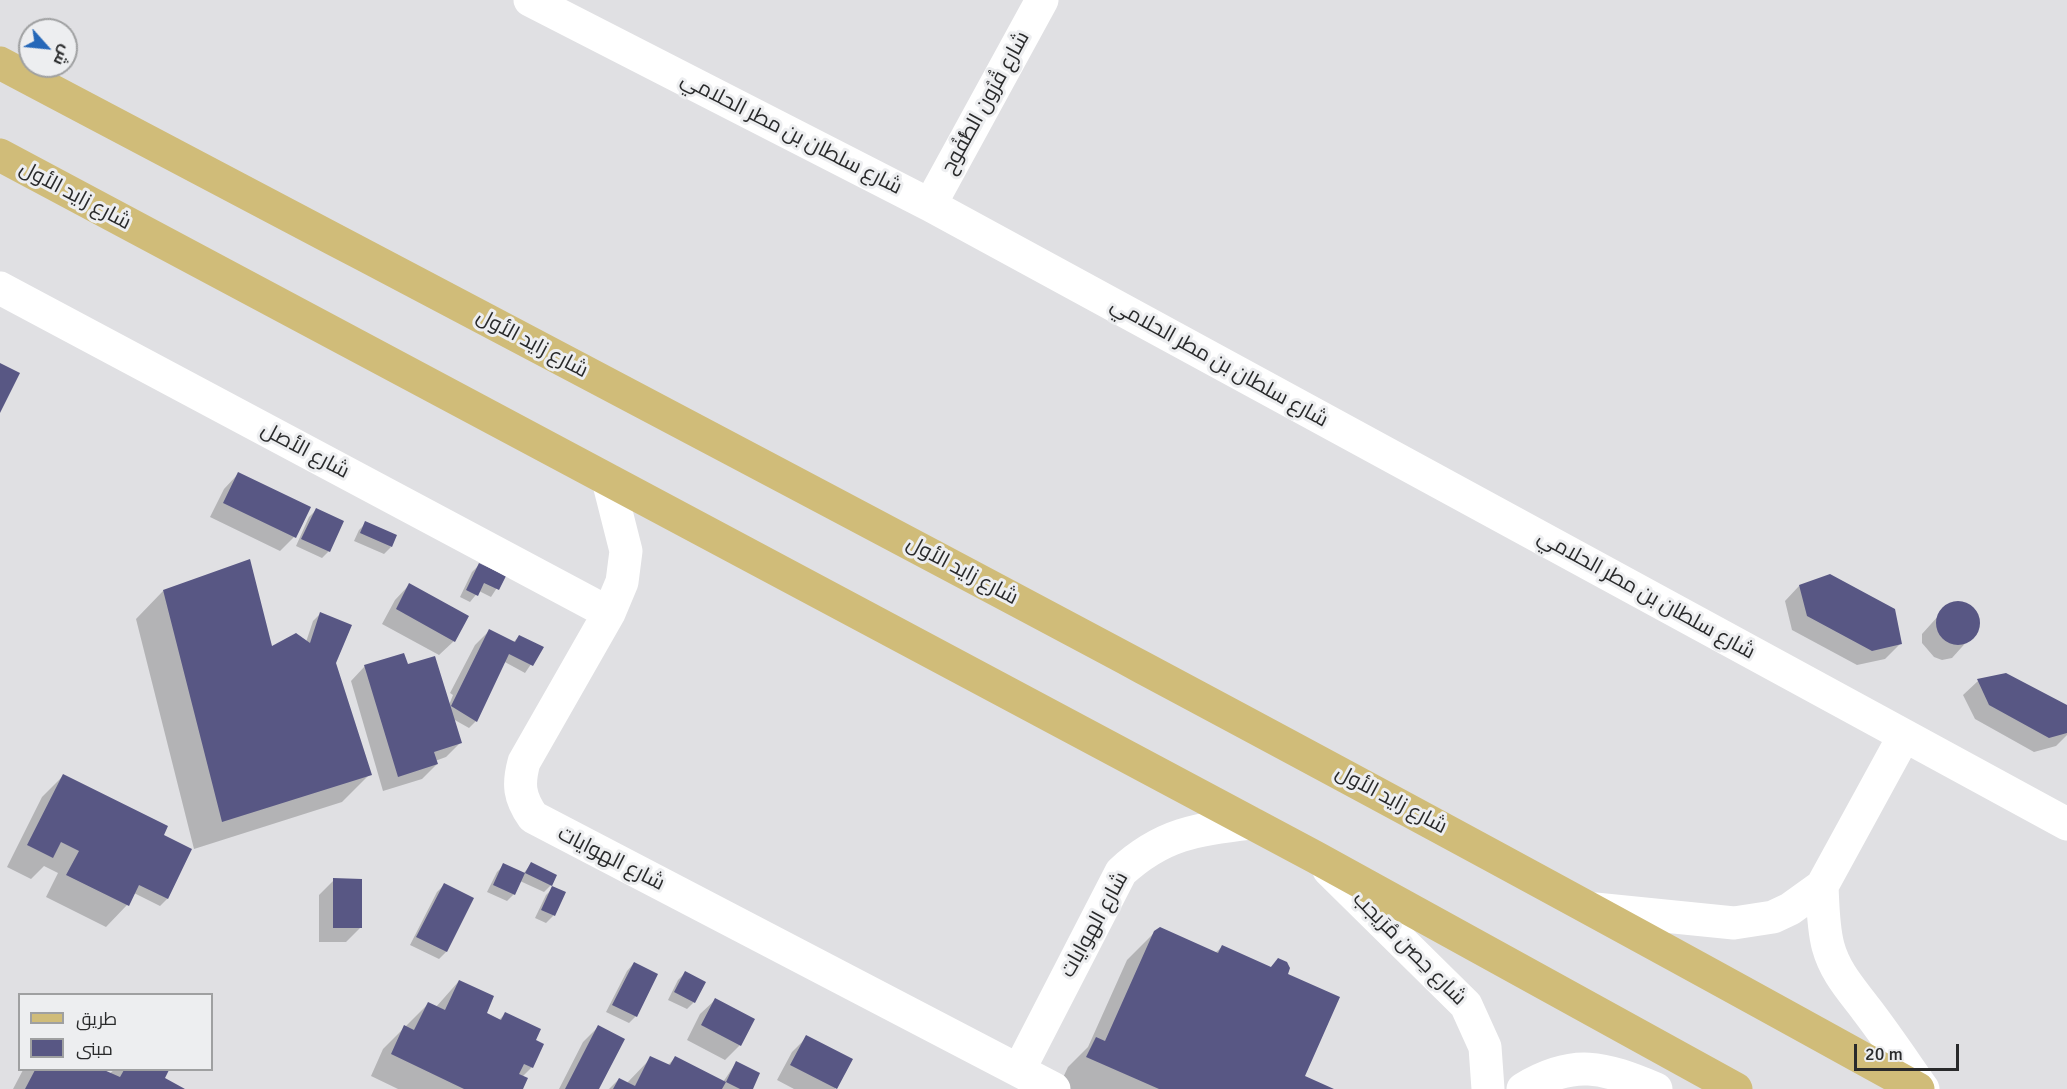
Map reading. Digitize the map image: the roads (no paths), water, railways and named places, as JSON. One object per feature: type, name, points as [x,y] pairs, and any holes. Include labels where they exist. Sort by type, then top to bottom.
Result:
[{"type":"main road","name":"شارع زايد الأول","points":[[0,63],[1197,696],[1594,909],[1921,1089]]},
{"type":"main road","name":"شارع زايد الأول","points":[[0,155],[1315,857],[1736,1089]]},
{"type":"street","name":"شارع سلطان بن مطر الحلامي","points":[[530,0],[930,205],[2067,824]]},
{"type":"street","name":"شارع قُرُون الطُّفُوح","points":[[930,205],[1042,0]]},
{"type":"street","name":"شارع الأصل","points":[[0,288],[609,613]]},
{"type":"street","name":"شارع الهوايات","points":[[608,480],[626,551],[622,582],[609,613],[524,762],[518,781],[522,802],[533,817],[1054,1089]]},
{"type":"street","points":[[1594,909],[1734,923],[1754,921],[1790,909],[1822,886],[1904,736]]},
{"type":"street","name":"شارع الهوايات","points":[[1019,1070],[1121,872],[1140,854],[1162,841],[1196,829],[1251,823]]},
{"type":"street","name":"شارع حِصن مُرَيجب","points":[[1315,857],[1466,1005],[1485,1047],[1488,1089]]},
{"type":"street","points":[[1822,886],[1828,946],[1836,966],[1850,990],[1921,1089]]},
{"type":"street","points":[[1523,1089],[1547,1076],[1575,1068],[1602,1070],[1656,1089]]}]
